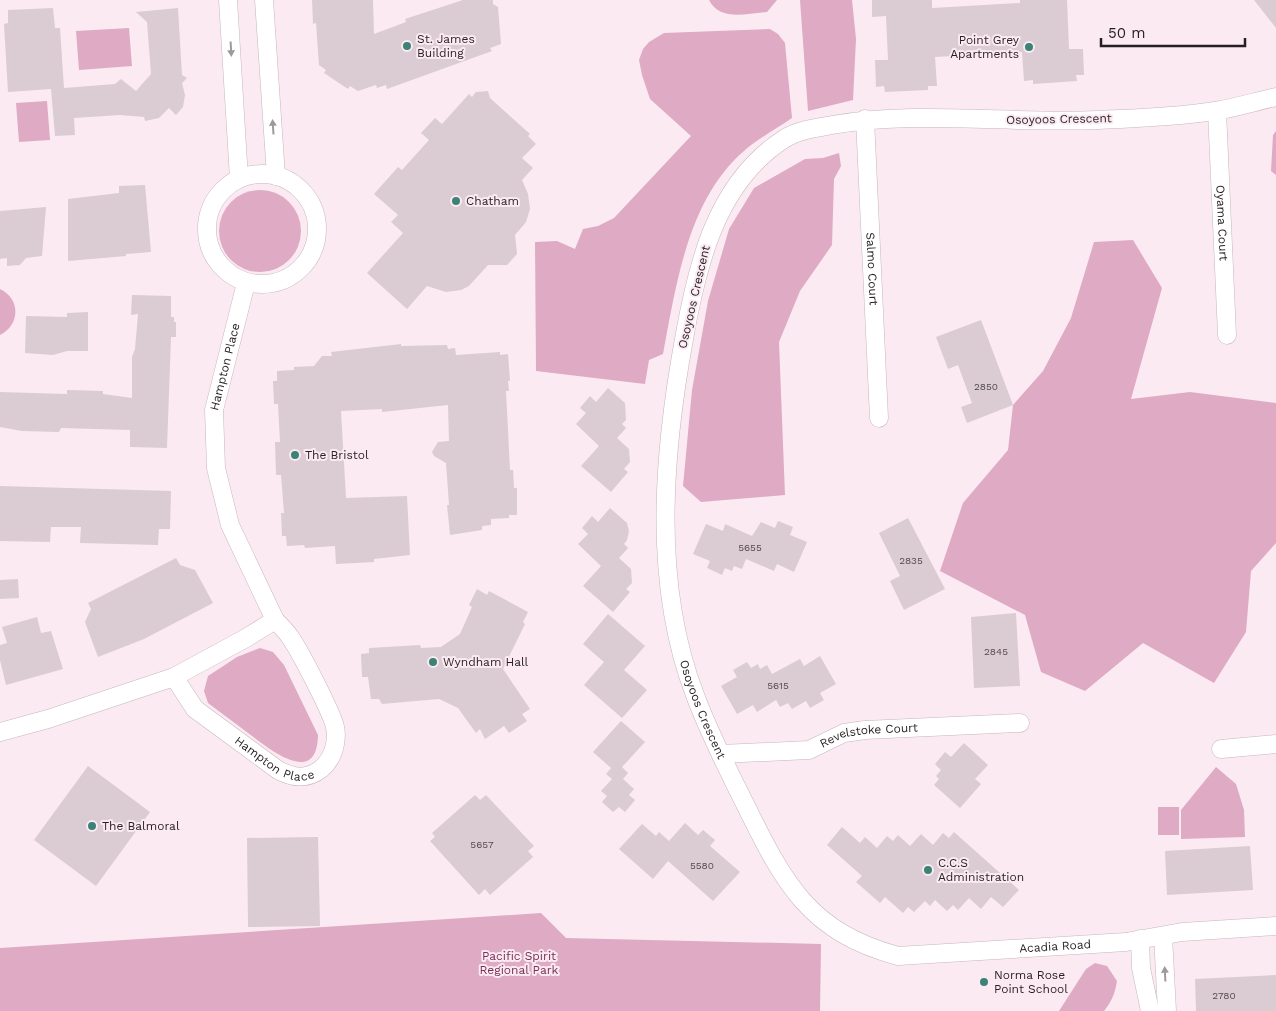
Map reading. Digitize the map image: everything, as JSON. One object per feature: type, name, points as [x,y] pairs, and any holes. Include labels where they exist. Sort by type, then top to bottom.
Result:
[{"type":"street","points":[[228,0],[239,179]]},
{"type":"street","points":[[264,0],[276,176]]},
{"type":"street","name":"Osoyoos Crescent","points":[[838,932],[800,899],[778,869],[721,754],[694,692],[676,628],[667,560],[666,508],[675,387],[688,317],[709,235],[726,200],[742,178],[783,139],[802,130],[865,119],[1097,120],[1217,111],[1276,97]]},
{"type":"street","name":"Oyama Court","points":[[1217,111],[1227,335]]},
{"type":"street","name":"Salmo Court","points":[[865,119],[879,418]]},
{"type":"street","points":[[257,174],[276,176],[291,182],[304,193],[313,207],[317,220],[314,246],[307,262],[295,274],[280,282],[263,285],[246,283],[232,276],[220,266],[212,253],[207,236],[208,219],[214,202],[225,188],[239,179],[257,174]]},
{"type":"street","name":"Hampton Place","points":[[174,677],[188,703],[278,770],[292,776],[302,777],[317,772],[330,760],[336,742],[333,721],[290,637],[275,620],[230,525],[216,468],[214,410],[246,283]]},
{"type":"street","points":[[0,732],[48,719],[174,677],[275,620]]},
{"type":"street","name":"Revelstoke Court","points":[[721,754],[809,750],[844,733],[865,730],[1020,723]]},
{"type":"street","points":[[1221,749],[1276,744]]},
{"type":"street","name":"Acadia Road","points":[[838,932],[873,949],[898,956],[1140,939],[1182,932],[1276,926]]},
{"type":"street","points":[[1163,936],[1167,1011]]},
{"type":"street","points":[[1140,939],[1141,968],[1150,1011]]},
{"type":"green space","points":[[709,0],[777,0],[767,12],[735,15],[720,11]]},
{"type":"green space","points":[[800,0],[852,0],[856,39],[853,100],[808,111]]},
{"type":"green space","points":[[129,28],[132,66],[79,70],[76,31]]},
{"type":"green space","points":[[770,29],[778,34],[785,43],[792,118],[744,151],[725,171],[710,193],[697,218],[687,245],[673,300],[663,354],[649,360],[645,384],[536,371],[535,242],[557,241],[575,249],[583,229],[598,226],[614,218],[691,136],[650,99],[639,60],[643,49],[649,42],[664,33]]},
{"type":"green space","points":[[47,101],[50,140],[19,142],[16,103]]},
{"type":"green space","points":[[1276,131],[1276,175],[1271,171],[1273,135]]},
{"type":"green space","points":[[839,153],[841,166],[834,179],[832,245],[800,291],[779,342],[785,495],[701,502],[683,486],[692,390],[708,301],[729,229],[754,188],[805,159],[823,158]]},
{"type":"green space","points":[[252,190],[268,190],[283,197],[294,208],[301,223],[298,247],[289,260],[268,272],[252,272],[237,265],[226,254],[219,239],[219,223],[226,208],[237,197]]},
{"type":"green space","points":[[1133,240],[1162,288],[1131,399],[1190,392],[1276,403],[1276,543],[1251,571],[1246,632],[1214,683],[1143,643],[1085,691],[1041,672],[1025,615],[940,571],[963,503],[1008,450],[1013,405],[1043,371],[1071,318],[1094,242]]},
{"type":"green space","points":[[0,289],[12,299],[15,305],[15,312],[11,325],[7,331],[0,335]]},
{"type":"green space","points":[[260,648],[273,652],[284,665],[318,735],[316,751],[309,760],[301,762],[290,760],[279,754],[208,703],[204,691],[208,676],[237,657]]},
{"type":"green space","points":[[1216,767],[1236,784],[1244,810],[1245,837],[1181,839],[1181,810]]},
{"type":"green space","points":[[1158,807],[1179,807],[1179,835],[1158,835]]},
{"type":"green space","name":"Pacific Spirit Regional Park","points":[[541,913],[566,938],[821,944],[820,1011],[0,1011],[0,948]]},
{"type":"green space","points":[[1095,963],[1107,966],[1117,981],[1113,997],[1104,1011],[1059,1011],[1086,969]]},
{"type":"building","name":"St. James Building","points":[[312,0],[373,0],[374,34],[406,22],[405,19],[463,0],[493,0],[493,4],[498,7],[501,44],[490,48],[492,51],[387,89],[386,85],[377,88],[376,85],[358,91],[350,86],[348,89],[324,73],[326,70],[319,65],[316,23],[313,24]]},
{"type":"building","name":"Point Grey Apartments","points":[[872,0],[932,0],[932,8],[1020,3],[1020,0],[1067,0],[1069,49],[1083,49],[1084,75],[1076,75],[1077,81],[1033,84],[1033,80],[1024,81],[1022,52],[935,57],[937,86],[928,86],[928,90],[885,92],[884,86],[876,87],[875,60],[888,60],[886,16],[872,17]]},
{"type":"building","points":[[1254,0],[1276,0],[1276,28]]},
{"type":"building","points":[[53,8],[55,28],[60,28],[64,88],[115,84],[121,79],[136,91],[151,74],[147,22],[136,12],[178,8],[182,75],[187,78],[182,83],[185,95],[183,107],[176,115],[169,108],[159,118],[145,121],[144,117],[120,115],[74,118],[75,135],[55,136],[51,89],[8,92],[4,24],[8,23],[8,10]]},
{"type":"building","name":"Chatham","points":[[488,91],[490,98],[530,134],[528,136],[536,144],[522,158],[533,168],[522,180],[528,194],[530,209],[526,222],[515,235],[517,254],[507,265],[488,265],[469,286],[461,290],[446,292],[427,286],[407,309],[367,273],[403,233],[391,222],[398,215],[374,194],[398,167],[402,170],[429,140],[421,133],[435,118],[442,124],[469,94],[472,97],[476,92]]},
{"type":"building","points":[[145,185],[151,252],[68,261],[68,199],[119,193],[119,186]]},
{"type":"building","points":[[46,207],[42,256],[26,258],[20,265],[7,266],[7,258],[0,259],[0,211]]},
{"type":"building","points":[[132,295],[171,296],[171,317],[174,317],[174,322],[176,322],[176,337],[171,337],[167,448],[130,447],[130,430],[61,428],[59,432],[22,431],[0,427],[0,392],[67,394],[67,390],[103,391],[103,394],[132,398],[132,357],[135,349],[138,314],[131,315]]},
{"type":"building","points":[[88,312],[88,351],[67,351],[53,355],[25,353],[26,316],[67,317],[67,313]]},
{"type":"building","points":[[981,320],[1013,405],[967,423],[961,407],[972,403],[958,365],[948,369],[936,337]]},
{"type":"building","name":"The Bristol","points":[[401,344],[401,346],[447,345],[448,349],[455,348],[456,355],[500,352],[500,355],[508,354],[510,381],[508,381],[509,391],[506,391],[510,470],[513,470],[514,488],[517,488],[517,515],[509,515],[509,518],[491,519],[491,525],[482,526],[482,530],[450,535],[446,463],[434,456],[432,452],[438,442],[449,441],[448,405],[382,412],[382,409],[341,411],[346,498],[407,496],[410,555],[374,559],[374,562],[336,564],[335,546],[305,548],[304,545],[287,546],[286,536],[282,536],[281,513],[284,513],[281,475],[276,475],[275,442],[280,442],[278,404],[274,404],[273,381],[277,381],[277,371],[294,370],[294,367],[314,366],[322,356],[332,356],[331,352]]},
{"type":"building","points":[[608,388],[625,403],[626,420],[622,424],[626,428],[617,438],[629,449],[630,462],[624,469],[628,472],[611,492],[581,466],[599,446],[576,424],[586,413],[580,408],[590,396],[596,402]]},
{"type":"building","points":[[0,486],[171,491],[170,529],[159,529],[158,545],[80,543],[81,527],[51,527],[50,542],[0,541]]},
{"type":"building","points":[[610,508],[627,523],[629,531],[624,544],[628,548],[619,558],[631,569],[632,583],[626,589],[630,592],[613,612],[583,586],[601,566],[578,544],[588,534],[582,528],[592,516],[598,522]]},
{"type":"building","points":[[908,518],[945,589],[904,610],[890,581],[900,576],[879,533]]},
{"type":"building","points":[[778,521],[793,527],[790,535],[807,542],[794,572],[777,564],[774,571],[746,559],[742,569],[734,566],[732,571],[725,568],[722,575],[707,568],[710,561],[693,554],[706,524],[723,531],[725,524],[752,536],[761,522],[775,528]]},
{"type":"building","points":[[176,558],[180,565],[195,570],[213,603],[144,639],[98,657],[85,622],[91,609],[88,603]]},
{"type":"building","points":[[18,579],[19,598],[0,599],[0,580]]},
{"type":"building","name":"Wyndham Hall","points":[[477,589],[487,595],[489,591],[528,612],[523,622],[525,624],[503,669],[530,709],[522,714],[527,721],[509,733],[504,726],[485,739],[480,729],[476,733],[458,708],[439,699],[382,704],[379,699],[371,699],[368,677],[362,677],[361,654],[369,653],[369,648],[420,645],[421,648],[441,647],[460,634],[472,607],[469,605]]},
{"type":"building","points":[[1016,613],[1020,686],[974,688],[971,617]]},
{"type":"building","points":[[608,614],[645,646],[624,670],[647,690],[622,718],[584,685],[604,662],[583,644]]},
{"type":"building","points":[[37,617],[41,633],[51,631],[63,669],[6,685],[0,660],[0,645],[7,643],[2,627]]},
{"type":"building","points":[[820,656],[836,684],[820,693],[824,700],[810,708],[806,701],[792,709],[788,703],[780,707],[776,700],[757,712],[753,705],[737,714],[721,686],[737,677],[733,670],[747,662],[751,668],[758,664],[760,669],[767,665],[772,674],[800,659],[804,666]]},
{"type":"building","points":[[621,721],[645,742],[622,767],[628,773],[623,779],[634,789],[629,795],[635,800],[625,812],[619,807],[613,812],[602,802],[607,796],[601,791],[612,779],[606,774],[611,768],[593,752]]},
{"type":"building","points":[[964,743],[988,765],[975,779],[981,784],[960,808],[934,785],[939,779],[936,776],[941,770],[935,764],[945,752],[951,757]]},
{"type":"building","name":"The Balmoral","points":[[88,766],[150,812],[96,886],[34,840]]},
{"type":"building","points":[[475,795],[480,800],[486,795],[534,846],[528,851],[533,857],[490,895],[485,889],[479,895],[430,841],[435,837],[432,833]]},
{"type":"building","points":[[685,823],[698,835],[703,830],[715,840],[710,846],[740,872],[713,901],[668,861],[653,879],[619,849],[642,824],[656,836],[659,832],[669,841]]},
{"type":"building","name":"C.C.S Administration","points":[[842,827],[860,843],[865,837],[877,848],[887,836],[893,841],[898,835],[910,846],[921,834],[933,845],[943,833],[949,838],[954,832],[1019,890],[1003,907],[991,897],[981,909],[969,898],[958,910],[953,905],[947,911],[935,900],[930,906],[925,901],[914,912],[908,907],[903,913],[885,897],[880,903],[856,882],[862,876],[827,845]]},
{"type":"building","points":[[318,837],[320,926],[248,927],[247,838]]},
{"type":"building","points":[[1250,846],[1253,890],[1167,895],[1165,851]]},
{"type":"building","points":[[1276,975],[1276,1011],[1196,1011],[1195,979]]},
{"type":"place","name":"St. James Building","points":[[407,46]]},
{"type":"place","name":"Point Grey Apartments","points":[[1029,47]]},
{"type":"place","name":"Chatham","points":[[456,201]]},
{"type":"place","name":"The Bristol","points":[[295,455]]},
{"type":"place","name":"Wyndham Hall","points":[[433,662]]},
{"type":"place","name":"The Balmoral","points":[[92,826]]},
{"type":"place","name":"C.C.S Administration","points":[[928,870]]},
{"type":"place","name":"Norma Rose Point School","points":[[984,982]]}]
